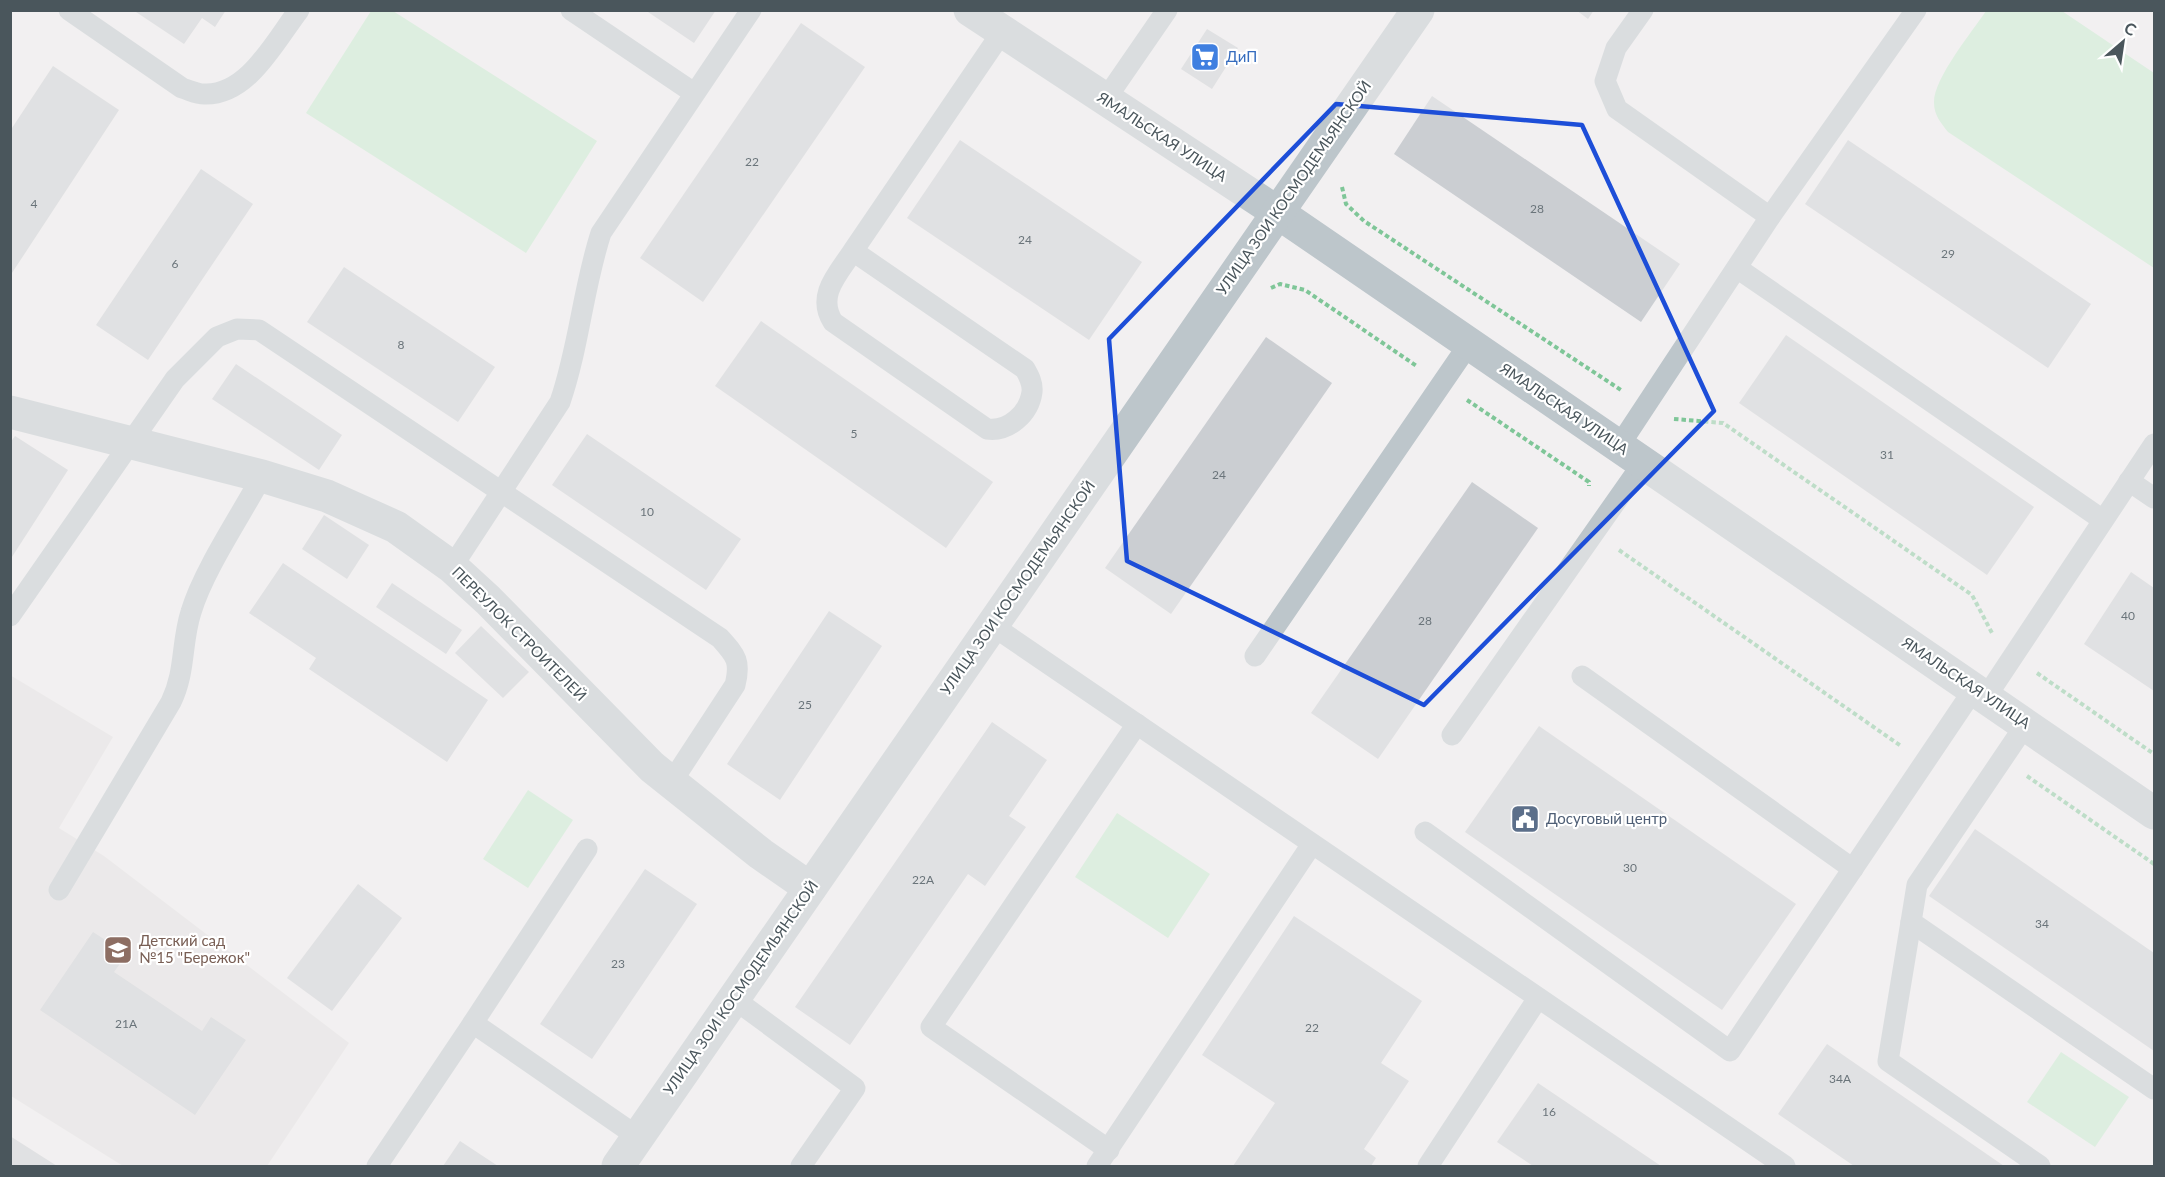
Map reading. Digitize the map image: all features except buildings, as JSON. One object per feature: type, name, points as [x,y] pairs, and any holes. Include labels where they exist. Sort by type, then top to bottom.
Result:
[{"type":"street","name":"ЯМАЛЬСКАЯ УЛИЦА","points":[[970,10],[1277,212],[2154,813]]},
{"type":"street","name":"УЛИЦА ЗОИ КОСМОДЕМЬЯНСКОЙ","points":[[618,1167],[1418,10]]},
{"type":"street","name":"ПЕРЕУЛОК СТРОИТЕЛЕЙ","points":[[10,412],[262,476],[363,510],[396,527],[452,567],[671,783],[810,888]]},
{"type":"lane","points":[[69,10],[182,88],[202,94],[221,93],[238,85],[251,73],[298,10]]},
{"type":"lane","points":[[571,10],[694,93]]},
{"type":"lane","points":[[452,567],[560,402],[568,377],[601,233],[751,10]]},
{"type":"lane","points":[[1105,100],[1167,10]]},
{"type":"lane","points":[[1643,10],[1616,48],[1605,81],[1617,109],[1770,217]]},
{"type":"lane","points":[[1452,735],[1594,532],[1631,454],[1646,406],[1770,217],[1916,10]]},
{"type":"lane","points":[[853,251],[1025,369],[1031,381],[1032,393],[1014,423],[997,430],[987,429],[833,322],[827,313],[825,299],[829,288],[853,251],[1002,32]]},
{"type":"lane","points":[[1737,268],[2103,520]]},
{"type":"lane","points":[[10,616],[128,443],[175,379],[217,337],[237,329],[259,330],[501,494],[720,638],[734,653],[740,668],[735,685],[671,783]]},
{"type":"lane","points":[[1255,656],[1469,344]]},
{"type":"lane","points":[[1425,832],[1731,1051],[1929,756],[2013,656],[2154,444]]},
{"type":"lane","points":[[60,890],[181,682],[190,613],[203,584],[262,476]]},
{"type":"lane","points":[[2129,481],[2154,498]]},
{"type":"lane","points":[[993,626],[1785,1167]]},
{"type":"lane","points":[[1582,676],[1853,869]]},
{"type":"lane","points":[[1137,724],[931,1027],[1103,1158],[1312,844]]},
{"type":"lane","points":[[2026,724],[1917,885],[1888,1060],[2040,1167]]},
{"type":"lane","points":[[377,1167],[587,849]]},
{"type":"lane","points":[[1911,922],[2154,1089]]},
{"type":"lane","points":[[1431,1166],[1538,998]]},
{"type":"lane","points":[[734,999],[855,1088],[801,1167]]},
{"type":"lane","points":[[473,1023],[638,1137]]},
{"type":"path","points":[[1344,181],[1341,189],[1346,204],[1364,220],[1646,406],[1663,417],[1684,421],[1723,423],[1972,595],[1997,641],[2013,656],[2154,754]]},
{"type":"path","points":[[1261,291],[1280,284],[1305,290],[1589,482],[1594,532],[1913,754],[1929,756]]},
{"type":"path","points":[[2001,759],[2154,864]]},
{"type":"highlighted area","points":[[1336,104],[1582,125],[1714,411],[1424,705],[1127,561],[1109,339]]},
{"type":"shaded area","name":"Детский сад №15 \"Бережок\"","points":[[10,675],[113,737],[59,828],[104,856],[349,1043],[267,1166],[123,1166],[11,1096]]},
{"type":"green space","points":[[371,11],[393,11],[597,141],[526,253],[306,113]]},
{"type":"green space","points":[[1986,11],[2062,11],[2154,73],[2154,268],[1948,132],[1940,122],[1935,111],[1935,93],[1954,56]]},
{"type":"green space","points":[[528,790],[573,820],[528,888],[483,859]]},
{"type":"green space","points":[[1117,813],[1210,874],[1168,938],[1075,877]]},
{"type":"green space","points":[[2061,1052],[2129,1097],[2095,1147],[2027,1102]]},
{"type":"place","name":"ДиП","points":[[1205,57]]},
{"type":"place","name":"Досуговый центр","points":[[1525,819]]},
{"type":"place","name":"Детский сад №15 \"Бережок\"","points":[[118,950]]}]
